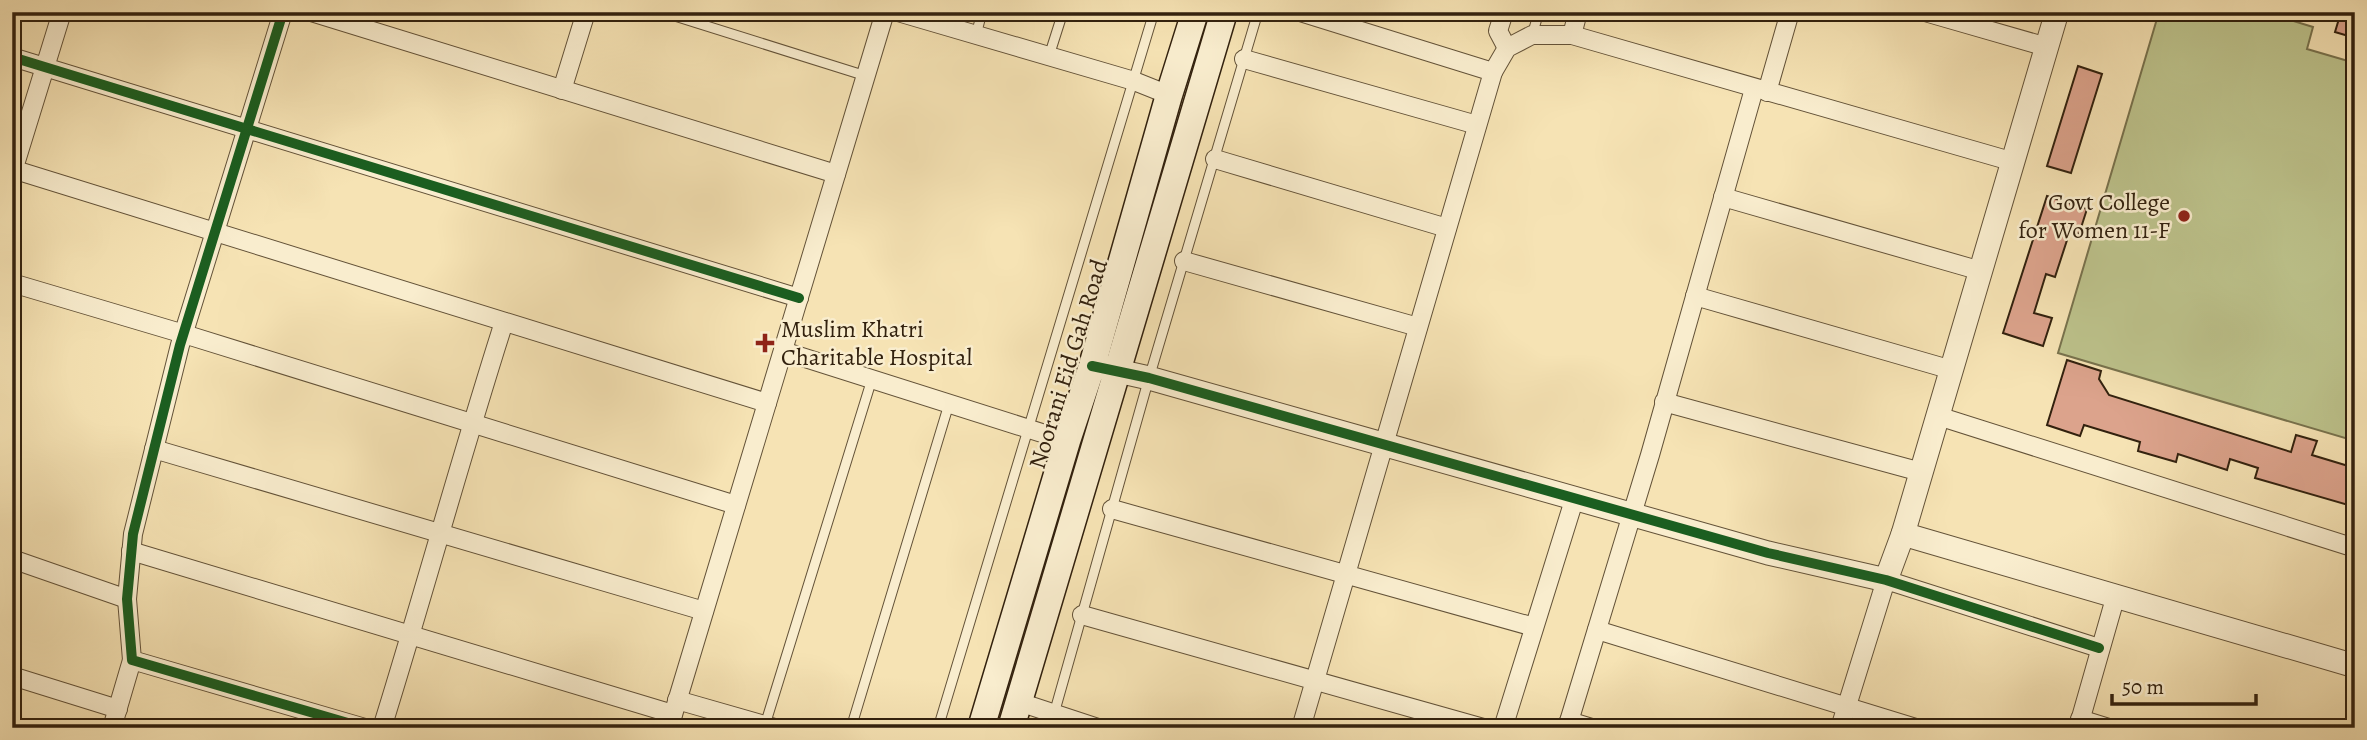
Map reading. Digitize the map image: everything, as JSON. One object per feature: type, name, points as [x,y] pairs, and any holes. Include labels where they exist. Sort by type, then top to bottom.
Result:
[{"type":"main road","name":"Noorani Eid Gah Road","points":[[1011,728],[1104,368],[1169,95],[1195,12]]},
{"type":"main road","name":"Noorani Eid Gah Road","points":[[981,728],[1067,441],[1104,368],[1224,12]]},
{"type":"street","points":[[62,12],[13,171],[767,403]]},
{"type":"street","points":[[112,728],[132,660],[127,599],[133,534],[184,334],[283,12]]},
{"type":"street","points":[[311,12],[836,174]]},
{"type":"street","points":[[562,90],[586,12]]},
{"type":"street","points":[[673,714],[885,12]]},
{"type":"street","points":[[898,12],[1134,81],[1169,95]]},
{"type":"street","points":[[1300,12],[1493,72]]},
{"type":"street","points":[[1504,12],[1498,32],[1507,48]]},
{"type":"street","points":[[1572,35],[1578,12]]},
{"type":"street","points":[[1592,728],[1568,724],[1632,515],[1723,197],[1790,12]]},
{"type":"street","points":[[1925,12],[2047,47]]},
{"type":"street","points":[[1840,728],[1903,534],[2057,12]]},
{"type":"street","points":[[1301,728],[1493,72],[1507,48],[1532,35],[1572,35],[2014,162]]},
{"type":"street","points":[[12,57],[799,298]]},
{"type":"street","points":[[1244,59],[1477,125]]},
{"type":"street","points":[[1214,159],[1447,228]]},
{"type":"street","points":[[1723,197],[1981,271]]},
{"type":"street","points":[[1184,261],[1418,327]]},
{"type":"street","points":[[12,283],[736,505]]},
{"type":"street","points":[[1695,296],[1952,370]]},
{"type":"street","points":[[382,728],[504,322]]},
{"type":"street","points":[[783,351],[1067,441]]},
{"type":"street","points":[[1104,368],[1149,378],[1768,553],[1886,580],[2099,649]]},
{"type":"street","points":[[1664,402],[1921,472]]},
{"type":"street","points":[[1938,416],[2355,548]]},
{"type":"street","points":[[154,449],[704,611]]},
{"type":"street","points":[[1503,728],[1575,497]]},
{"type":"street","points":[[1112,509],[1534,627]]},
{"type":"street","points":[[1903,534],[2355,666]]},
{"type":"street","points":[[131,551],[673,714],[770,726]]},
{"type":"street","points":[[12,559],[127,599]]},
{"type":"street","points":[[2109,728],[2079,723],[2116,595]]},
{"type":"street","points":[[1082,615],[1483,728]]},
{"type":"street","points":[[1597,630],[1916,728]]},
{"type":"street","points":[[132,660],[365,728]]},
{"type":"street","points":[[12,677],[118,709]]},
{"type":"street","points":[[1019,702],[1052,721],[1098,728]]},
{"type":"lane","points":[[662,12],[866,76]]},
{"type":"lane","points":[[976,35],[982,12]]},
{"type":"lane","points":[[1049,56],[1063,12]]},
{"type":"lane","points":[[938,728],[1154,12]]},
{"type":"lane","points":[[1052,721],[1149,378],[1258,12]]},
{"type":"lane","points":[[1532,35],[1539,12]]},
{"type":"lane","points":[[770,726],[872,379]]},
{"type":"lane","points":[[852,728],[949,404]]},
{"type":"green space","points":[[2159,12],[2264,12],[2313,27],[2307,49],[2355,63],[2355,441],[2058,353]]},
{"type":"building","points":[[2341,12],[2355,12],[2355,38],[2335,32]]},
{"type":"building","points":[[2078,66],[2102,74],[2071,173],[2047,166]]},
{"type":"building","points":[[2047,196],[2087,209],[2079,234],[2070,231],[2055,277],[2046,274],[2034,313],[2052,318],[2043,346],[2003,333]]},
{"type":"building","points":[[2067,360],[2101,371],[2099,379],[2109,395],[2291,452],[2296,435],[2317,441],[2312,455],[2355,468],[2355,507],[2255,478],[2258,468],[2230,459],[2227,470],[2178,454],[2176,462],[2138,451],[2140,442],[2084,425],[2080,436],[2047,425]]},
{"type":"cycle path","points":[[283,12],[180,345],[133,534],[127,599],[132,660],[365,728]]},
{"type":"cycle path","points":[[12,57],[799,298]]},
{"type":"cycle path","points":[[1092,366],[1149,378],[1768,553],[1886,580],[2099,648]]},
{"type":"place","name":"Govt College for Women 11-F","points":[[2184,216]]},
{"type":"place","name":"Muslim Khatri Charitable Hospital","points":[[765,343]]}]
